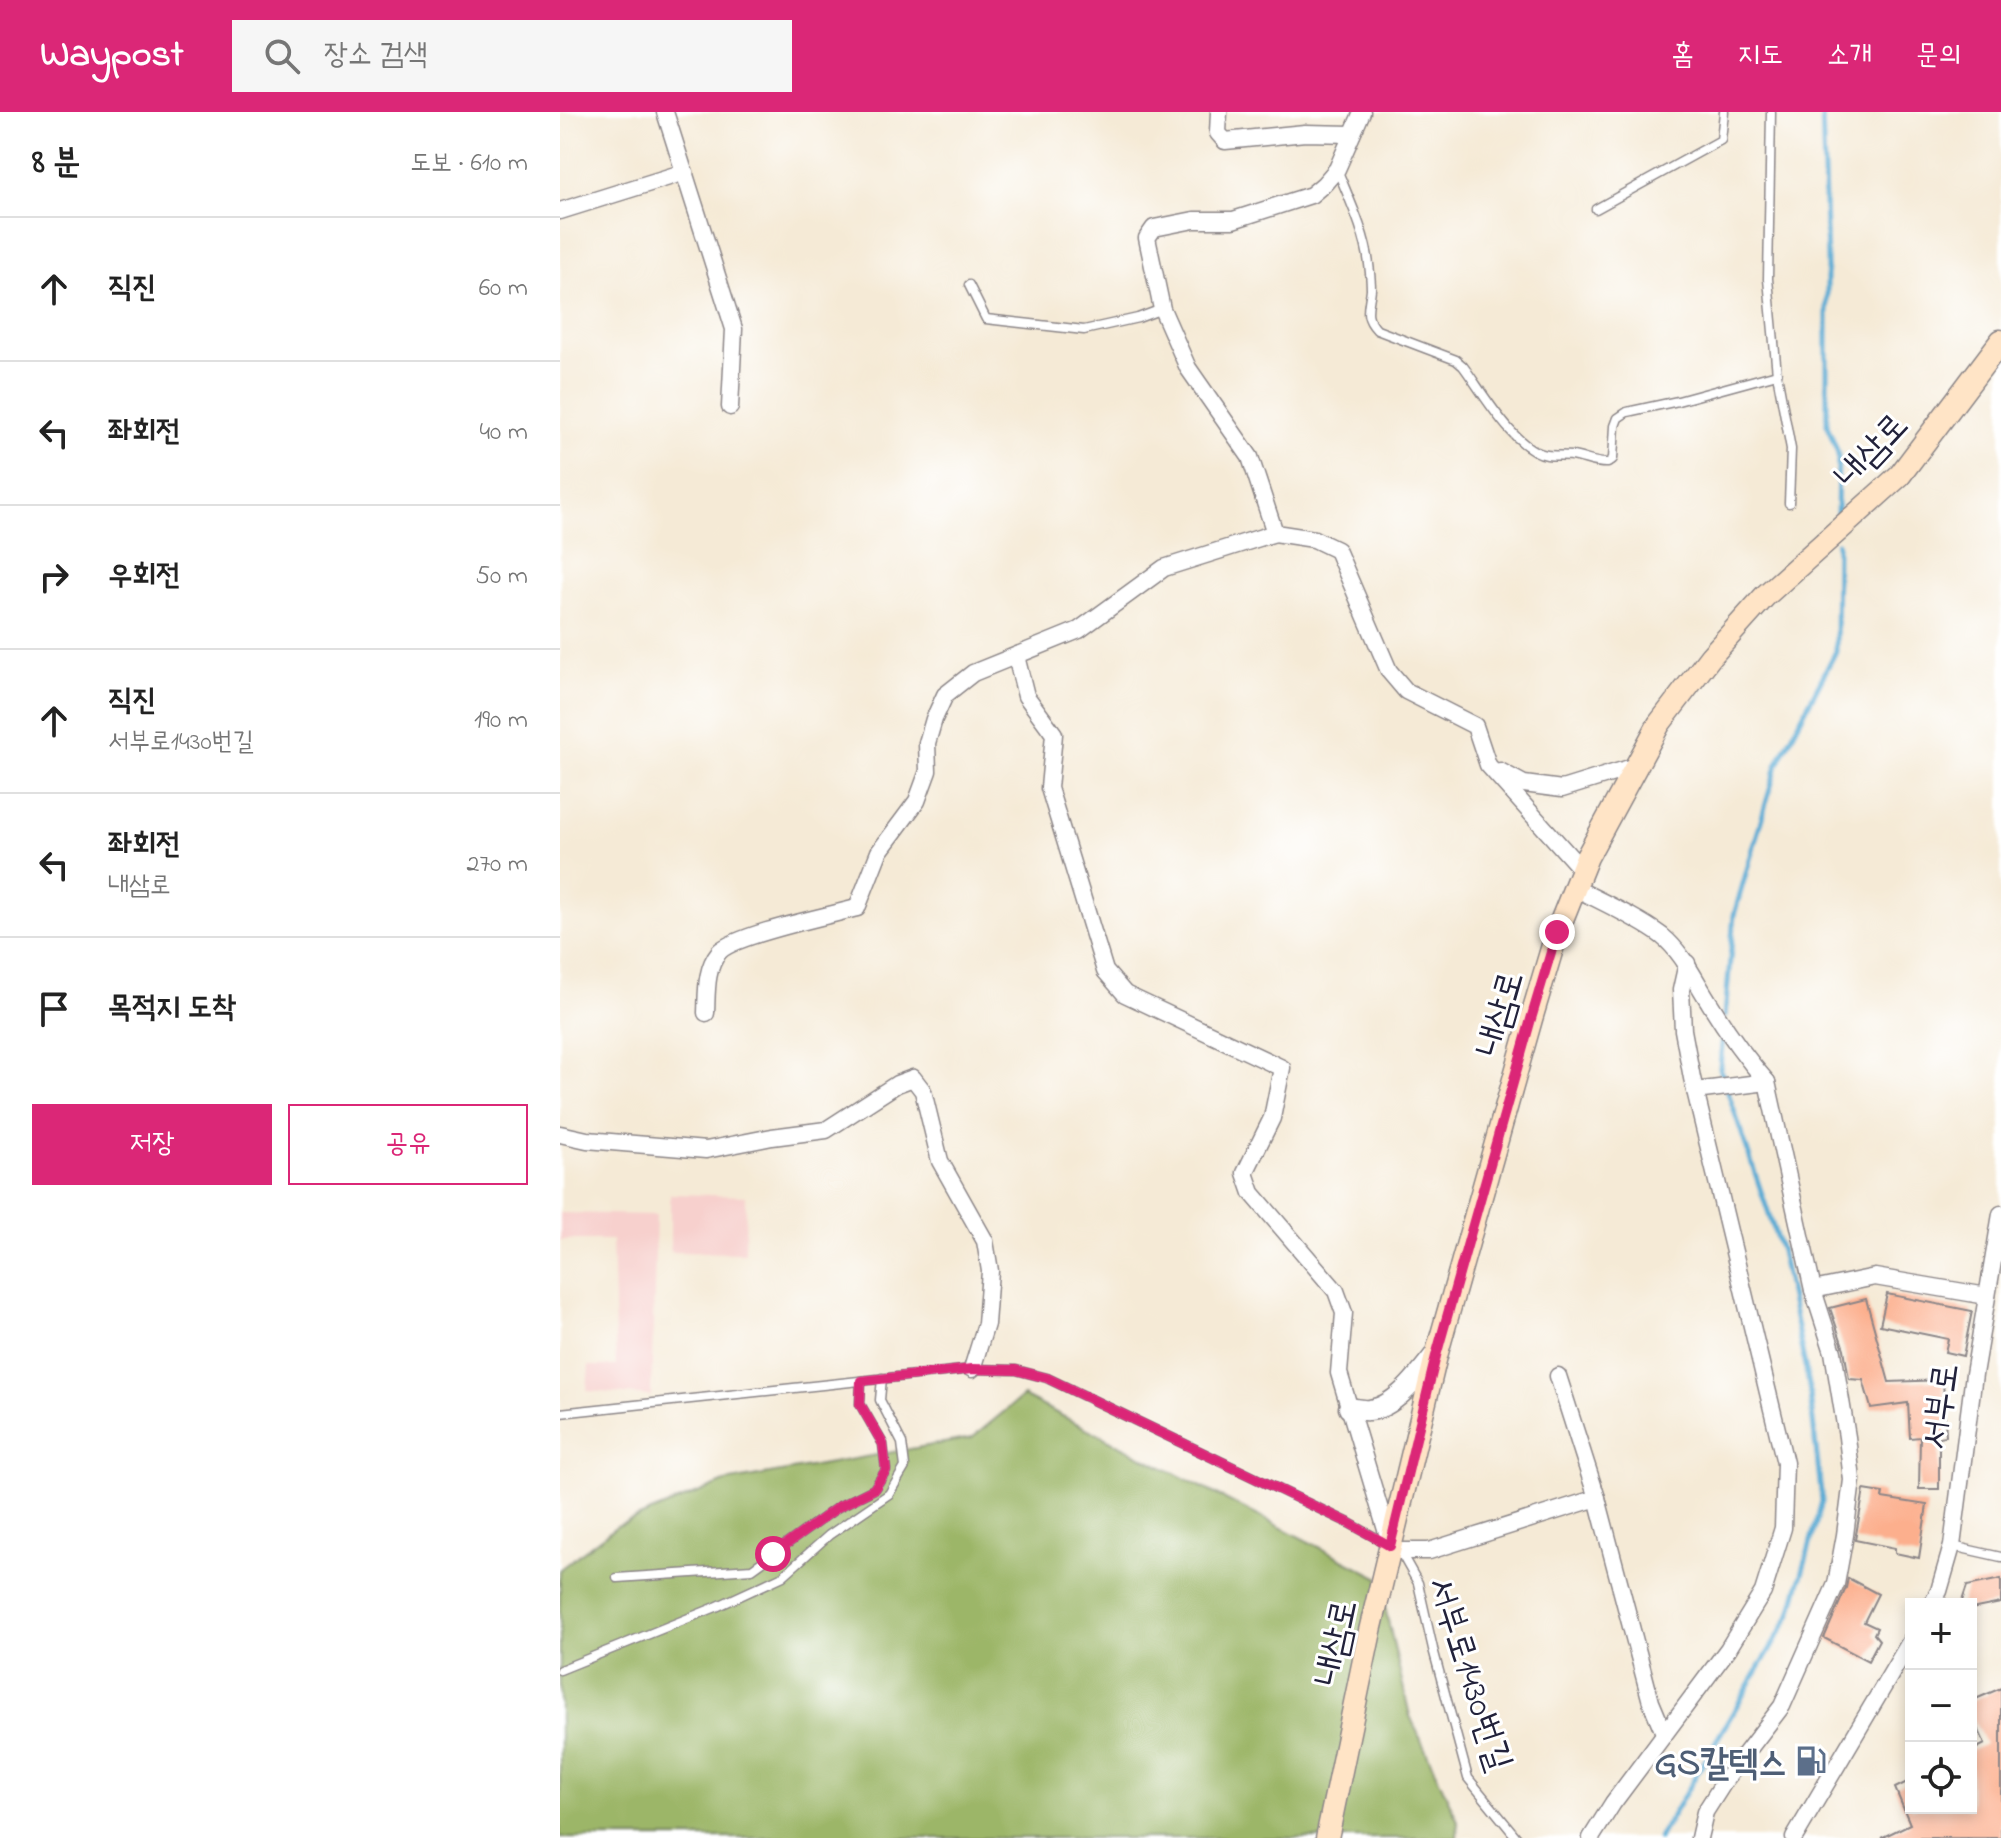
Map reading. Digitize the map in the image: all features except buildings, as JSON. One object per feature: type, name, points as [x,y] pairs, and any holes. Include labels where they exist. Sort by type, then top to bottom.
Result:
[{"type":"main road","name":"내삼로","points":[[1327,1838],[1370,1631],[1395,1549],[1437,1352],[1557,932],[1587,857],[1659,724],[1711,656],[1765,596],[1900,475],[2001,341]]},
{"type":"street","points":[[665,112],[734,329],[730,407]]},
{"type":"street","points":[[1219,112],[1218,133],[1225,141],[1305,133],[1352,134]]},
{"type":"street","points":[[1275,533],[1250,457],[1188,368],[1162,309],[1147,238],[1154,228],[1194,220],[1233,220],[1311,195],[1337,169],[1362,112]]},
{"type":"street","points":[[560,211],[685,172]]},
{"type":"street","points":[[706,1013],[709,971],[720,951],[740,939],[857,908],[879,852],[917,801],[928,771],[927,743],[945,695],[973,673],[1079,630],[1164,568],[1275,533],[1314,539],[1337,550],[1389,671],[1406,691],[1475,726],[1488,765],[1579,879],[1663,937],[1687,963],[1761,1083],[1813,1290],[1833,1352],[1852,1480],[1836,1584],[1782,1706],[1726,1779],[1705,1812],[1699,1838]]},
{"type":"street","points":[[1016,656],[1026,696],[1054,734],[1049,788],[1105,971],[1125,994],[1282,1068],[1272,1118],[1245,1173],[1252,1193],[1336,1291],[1344,1313],[1339,1373],[1395,1549],[1429,1551],[1597,1498]]},
{"type":"street","points":[[1488,765],[1524,784],[1562,789],[1636,766]]},
{"type":"street","points":[[1591,1838],[1613,1803],[1728,1649],[1763,1592],[1783,1528],[1785,1463],[1683,1030],[1681,990],[1687,963]]},
{"type":"street","points":[[560,1134],[587,1140],[706,1150],[826,1130],[897,1084],[913,1078],[923,1091],[940,1161],[985,1241],[990,1271],[986,1324],[972,1369]]},
{"type":"street","points":[[1695,1091],[1761,1083]]},
{"type":"street","name":"서부로","points":[[1935,1598],[1952,1546],[1974,1374],[2001,1214]]},
{"type":"street","points":[[1813,1290],[1875,1277],[1987,1296]]},
{"type":"street","points":[[1349,1408],[1370,1410],[1384,1406],[1410,1386],[1437,1352]]},
{"type":"street","points":[[1558,1376],[1597,1498],[1651,1702],[1664,1733]]},
{"type":"street","points":[[1794,1838],[1905,1650]]},
{"type":"lane","points":[[1596,209],[1721,140],[1724,112]]},
{"type":"lane","points":[[1771,112],[1768,279],[1777,374],[1791,449],[1789,503]]},
{"type":"lane","points":[[1337,169],[1367,250],[1371,287],[1367,313],[1370,323],[1377,330],[1456,360],[1506,427],[1524,444],[1545,455],[1567,455],[1598,464],[1608,463],[1613,459],[1615,426],[1618,418],[1627,412],[1777,374]]},
{"type":"lane","points":[[969,285],[986,319],[1084,330],[1138,318],[1162,309]]},
{"type":"lane","name":"서부로1430번길","points":[[560,1413],[972,1369],[1016,1370],[1047,1378],[1349,1523],[1395,1549],[1418,1583],[1468,1778],[1517,1838]]},
{"type":"lane","points":[[560,1670],[716,1607],[783,1576],[829,1535],[889,1494],[905,1467],[902,1443],[880,1400],[882,1378]]},
{"type":"lane","points":[[617,1578],[752,1569],[838,1507],[874,1489],[886,1470],[883,1444],[860,1404],[861,1381]]},
{"type":"lane","points":[[1952,1546],[2001,1557]]},
{"type":"shaded area","points":[[670,1194],[746,1196],[745,1253],[670,1252]]},
{"type":"shaded area","points":[[560,1213],[656,1215],[651,1396],[587,1391],[589,1366],[616,1366],[612,1240],[560,1240]]},
{"type":"green space","points":[[1023,1396],[1378,1577],[1410,1716],[1458,1821],[1457,1838],[560,1838],[560,1569],[617,1526],[725,1482],[972,1438]]},
{"type":"waterway","points":[[1822,112],[1827,260],[1827,425],[1838,453],[1837,521]]},
{"type":"waterway","points":[[1725,1016],[1734,915],[1777,765],[1836,651],[1837,543]]},
{"type":"waterway","points":[[1659,1838],[1791,1614],[1822,1501],[1809,1385],[1781,1251],[1720,1068],[1723,1034]]},
{"type":"place","name":"GS칼텍스","points":[[1811,1761]]},
{"type":"route","points":[[773,1554],[838,1507],[874,1489],[886,1470],[883,1444],[860,1404],[861,1381],[972,1369],[1016,1370],[1047,1378],[1349,1523],[1390,1546],[1436,1356],[1557,932]]}]
